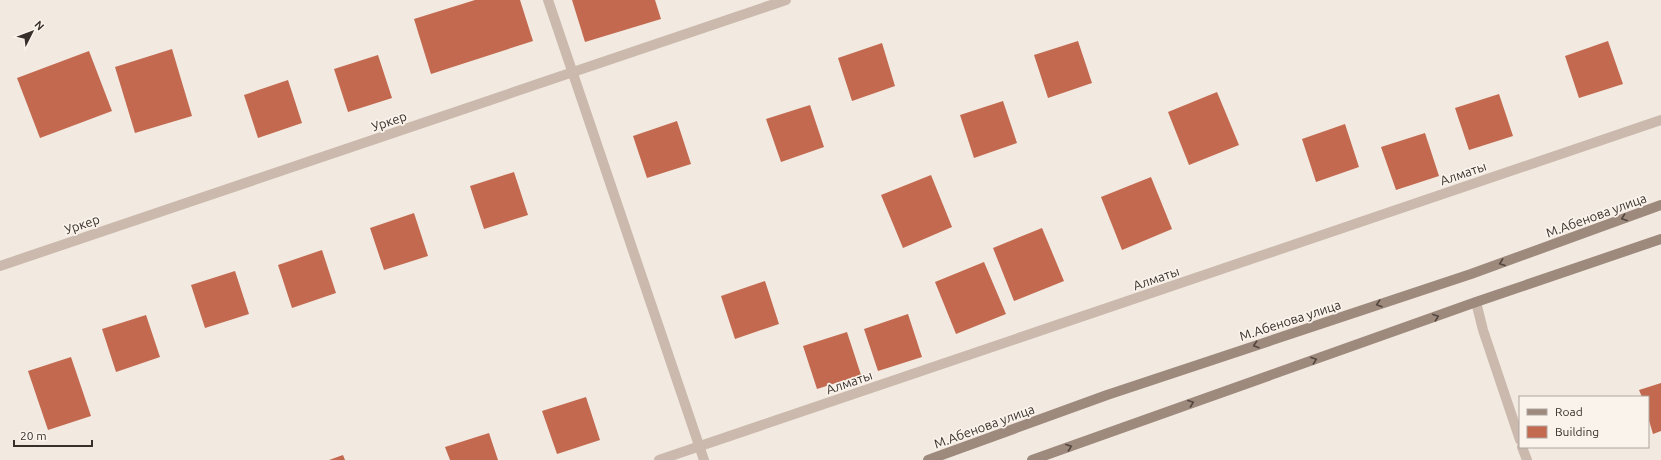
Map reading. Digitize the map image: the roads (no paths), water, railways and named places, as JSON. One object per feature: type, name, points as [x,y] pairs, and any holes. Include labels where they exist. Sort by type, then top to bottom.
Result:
[{"type":"main road","name":"М.Абенова улица","points":[[928,460],[1107,395],[1471,274],[1661,205]]},
{"type":"main road","points":[[1032,460],[1476,302],[1661,240]]},
{"type":"street","points":[[548,0],[704,460]]},
{"type":"street","name":"Уркер","points":[[0,266],[786,0]]},
{"type":"street","name":"Алматы","points":[[659,460],[1661,120]]},
{"type":"street","points":[[1476,302],[1483,330],[1519,437]]},
{"type":"street","points":[[1522,448],[1527,460]]}]
